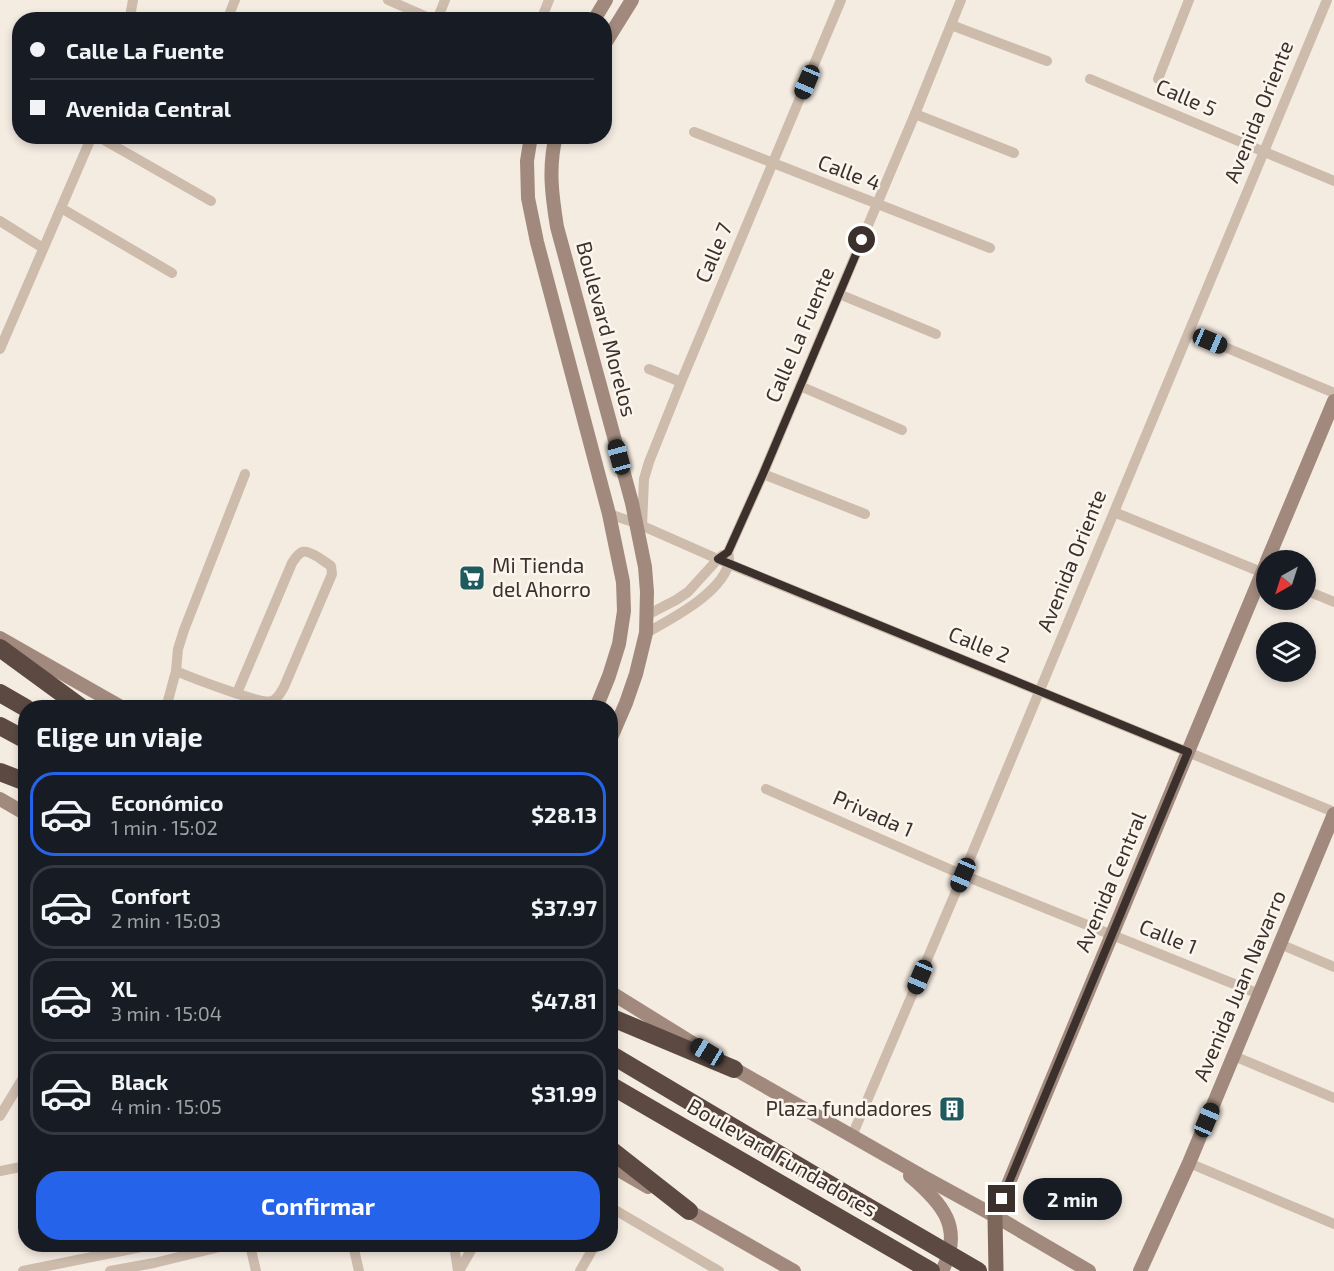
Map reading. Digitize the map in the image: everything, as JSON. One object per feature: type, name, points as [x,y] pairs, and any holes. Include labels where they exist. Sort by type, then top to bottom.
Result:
[{"type":"highway","points":[[0,648],[71,700]]},
{"type":"highway","points":[[0,693],[18,703]]},
{"type":"highway","points":[[0,726],[18,736]]},
{"type":"highway","points":[[0,772],[18,779]]},
{"type":"highway","points":[[618,1020],[734,1069]]},
{"type":"highway","name":"Boulevard Fundadores","points":[[618,1059],[978,1271]]},
{"type":"highway","name":"Boulevard Fundadores","points":[[618,1090],[931,1271]]},
{"type":"highway","points":[[618,1155],[689,1211]]},
{"type":"main road","points":[[612,32],[632,0]]},
{"type":"main road","points":[[530,144],[527,161],[528,198],[537,242],[609,514],[623,582],[624,611],[619,644],[599,700]]},
{"type":"main road","name":"Boulevard Morelos","points":[[554,144],[550,171],[557,228],[639,525],[645,567],[646,633],[636,674],[618,722]]},
{"type":"main road","name":"Avenida Central","points":[[1272,550],[1334,401]]},
{"type":"main road","name":"Avenida Central","points":[[995,1216],[1256,590]]},
{"type":"main road","points":[[0,638],[109,700]]},
{"type":"main road","points":[[0,799],[18,809]]},
{"type":"main road","name":"Avenida Juan Navarro","points":[[1140,1271],[1189,1163],[1334,813]]},
{"type":"main road","points":[[618,997],[734,1069],[1089,1271]]},
{"type":"main road","points":[[882,1152],[936,1200],[948,1219],[951,1240],[949,1257],[942,1271]]},
{"type":"main road","points":[[618,1170],[794,1271]]},
{"type":"main road","points":[[995,1216],[996,1271]]},
{"type":"street","points":[[388,0],[417,12]]},
{"type":"street","name":"Calle 7","points":[[639,525],[644,479],[649,462],[841,0]]},
{"type":"street","name":"Calle La Fuente","points":[[729,564],[728,552],[877,205],[961,0]]},
{"type":"street","points":[[1158,79],[1189,0]]},
{"type":"street","name":"Avenida Oriente","points":[[852,1136],[1327,0]]},
{"type":"street","points":[[951,25],[1047,61]]},
{"type":"street","name":"Calle 5","points":[[1090,79],[1334,181]]},
{"type":"street","points":[[915,114],[1014,153]]},
{"type":"street","name":"Calle 4","points":[[694,132],[990,248]]},
{"type":"street","points":[[0,349],[89,144]]},
{"type":"street","points":[[112,144],[211,201]]},
{"type":"street","points":[[61,208],[172,273]]},
{"type":"street","points":[[0,221],[44,248]]},
{"type":"street","points":[[839,294],[936,334]]},
{"type":"street","points":[[1189,332],[1334,393]]},
{"type":"street","points":[[649,369],[681,382]]},
{"type":"street","points":[[800,386],[902,430]]},
{"type":"street","points":[[168,700],[184,630],[245,474]]},
{"type":"street","points":[[763,474],[865,514]]},
{"type":"street","points":[[1114,512],[1256,565]]},
{"type":"street","name":"Calle 2","points":[[609,514],[1334,813]]},
{"type":"street","points":[[237,693],[292,563],[300,552],[309,552],[331,566],[332,574],[284,687],[275,700]]},
{"type":"street","points":[[647,615],[688,592],[718,559],[728,552]]},
{"type":"street","points":[[646,633],[704,597],[729,564]]},
{"type":"street","points":[[1316,595],[1334,602]]},
{"type":"street","points":[[176,671],[260,700]]},
{"type":"street","name":"Privada 1","points":[[766,789],[963,875]]},
{"type":"street","name":"Calle 1","points":[[963,875],[1259,994]]},
{"type":"street","points":[[1280,944],[1334,967]]},
{"type":"street","points":[[1233,1056],[1334,1098]]},
{"type":"street","points":[[0,1116],[18,1086]]},
{"type":"street","points":[[1189,1163],[1334,1224]]},
{"type":"street","points":[[0,1171],[18,1168]]},
{"type":"street","points":[[618,1216],[701,1267],[719,1271]]},
{"type":"street","points":[[23,1271],[52,1268],[120,1252]]},
{"type":"street","points":[[152,1252],[155,1267]]},
{"type":"street","points":[[110,1271],[155,1267],[205,1252]]},
{"type":"street","points":[[252,1252],[256,1271]]},
{"type":"street","points":[[355,1252],[359,1271]]},
{"type":"street","points":[[455,1252],[459,1271]]},
{"type":"street","points":[[459,1271],[470,1252]]},
{"type":"street","points":[[580,1271],[591,1252]]},
{"type":"place","name":"Mi Tienda del Ahorro","points":[[472,578]]},
{"type":"place","name":"Plaza fundadores","points":[[952,1109]]},
{"type":"route","points":[[862,240],[728,552],[718,559],[1188,752],[1002,1199]]}]
